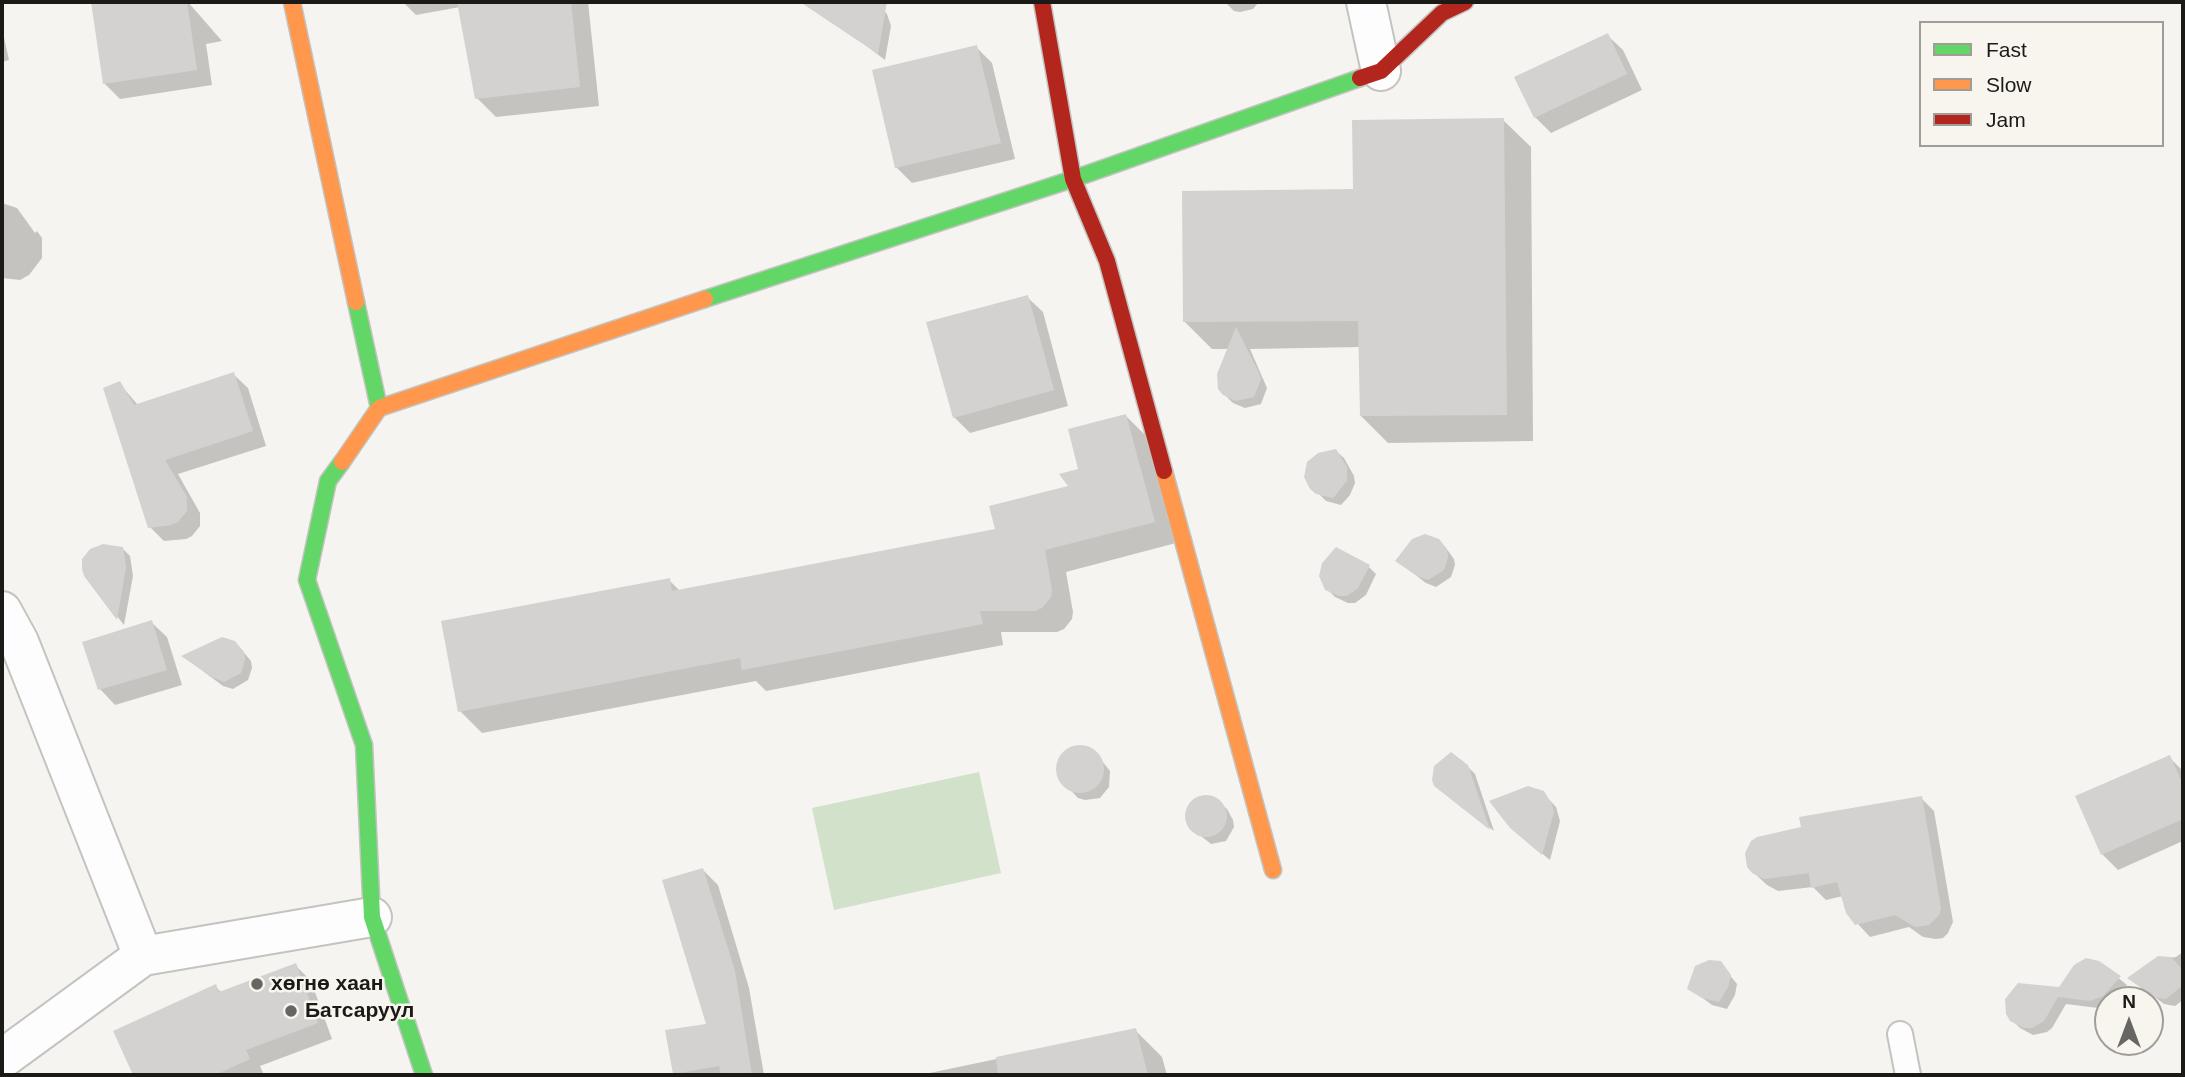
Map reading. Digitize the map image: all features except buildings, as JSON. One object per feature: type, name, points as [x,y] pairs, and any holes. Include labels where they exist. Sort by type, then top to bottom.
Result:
[{"type":"street","points":[[292,2],[379,408]]},
{"type":"street","points":[[1042,2],[1073,179],[1107,261],[1273,870]]},
{"type":"street","points":[[1366,2],[1381,71]]},
{"type":"street","points":[[424,1075],[372,917],[364,745],[307,580],[328,481],[379,408],[572,342],[1073,179],[1381,71],[1442,13],[1465,2]]},
{"type":"street","points":[[2,611],[19,642],[143,956]]},
{"type":"street","points":[[2,1059],[143,956],[372,917]]},
{"type":"lane","points":[[1900,1034],[1908,1075]]},
{"type":"green space","points":[[979,772],[1001,873],[834,910],[812,808]]},
{"type":"traffic: fast","points":[[705,299],[1073,179],[1360,78]]},
{"type":"traffic: fast","points":[[356,302],[379,408]]},
{"type":"traffic: fast","points":[[342,462],[328,481],[307,580],[364,745],[372,917],[424,1075]]},
{"type":"traffic: slow","points":[[292,2],[356,302]]},
{"type":"traffic: slow","points":[[342,462],[379,408],[705,299]]},
{"type":"traffic: slow","points":[[1164,471],[1273,870]]},
{"type":"traffic: jam","points":[[1042,2],[1073,179],[1107,261],[1164,471]]},
{"type":"traffic: jam","points":[[1360,78],[1381,71],[1442,13],[1465,2]]},
{"type":"place","name":"хөгнө хаан","points":[[257,984]]},
{"type":"place","name":"Батсаруул","points":[[291,1011]]}]
